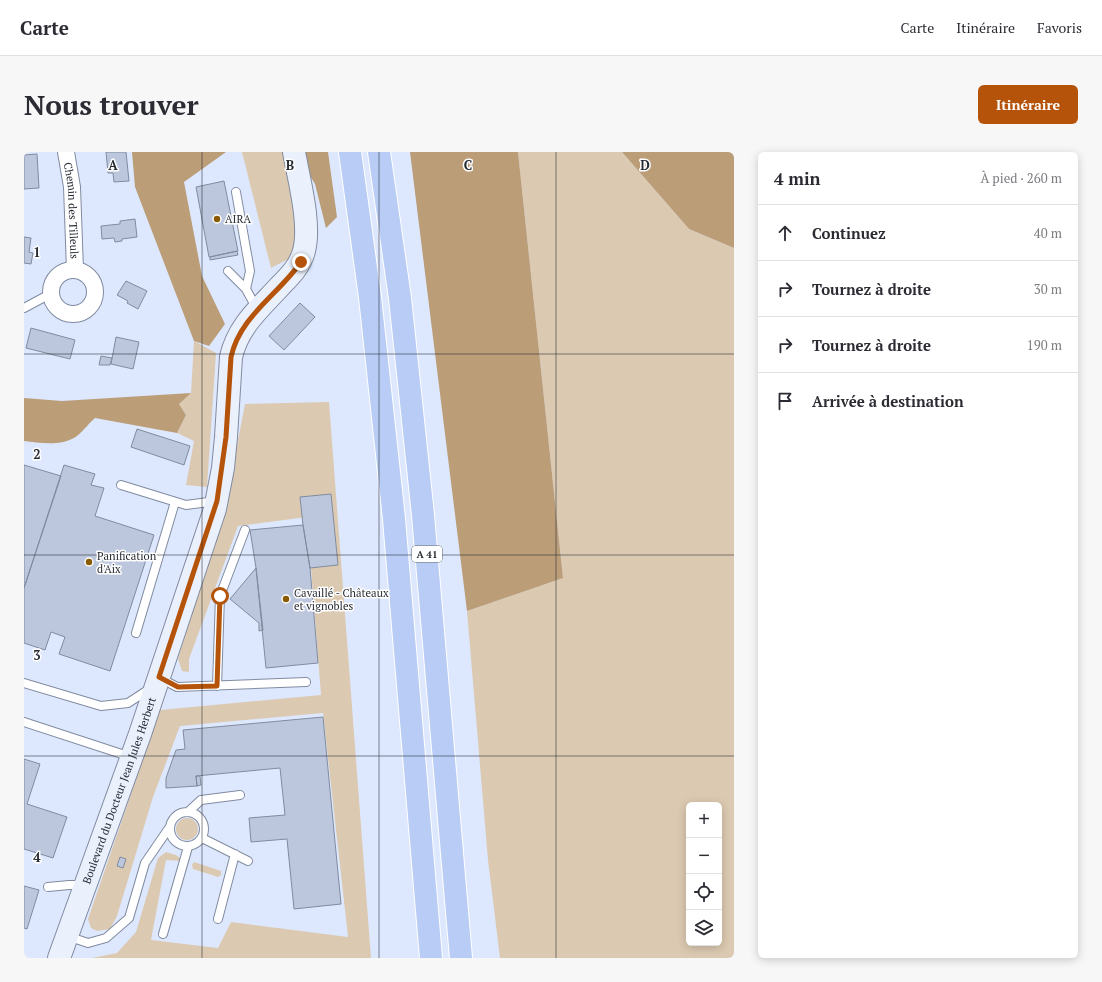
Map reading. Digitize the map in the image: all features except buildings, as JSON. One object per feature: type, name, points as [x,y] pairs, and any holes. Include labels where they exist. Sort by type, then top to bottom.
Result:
[{"type":"highway","name":"A 41","points":[[350,152],[370,297],[386,436],[431,958]]},
{"type":"highway","name":"A 41","points":[[379,152],[400,298],[423,515],[461,958]]},
{"type":"street","name":"Chemin des Tilleuls","points":[[66,152],[72,187],[75,270]]},
{"type":"street","name":"Boulevard du Docteur Jean Jules Herbert","points":[[59,958],[132,757],[217,501],[226,437],[231,357],[234,344],[239,333],[258,310],[293,273],[301,262],[306,238],[304,210],[294,152]]},
{"type":"street","name":"Chemin des Tilleuls","points":[[68,270],[82,271],[88,275],[93,282],[95,289],[95,296],[87,309],[72,314],[66,312],[55,304],[52,293],[53,284],[56,278],[61,273],[68,270]]},
{"type":"lane","points":[[236,192],[250,271],[246,289]]},
{"type":"lane","points":[[228,271],[246,289],[258,310]]},
{"type":"lane","points":[[24,308],[52,293]]},
{"type":"lane","points":[[122,484],[186,505],[217,501]]},
{"type":"lane","points":[[136,633],[175,502]]},
{"type":"lane","points":[[217,686],[220,596],[245,530]]},
{"type":"lane","points":[[24,683],[101,706],[128,704],[158,681],[178,687],[306,682]]},
{"type":"lane","points":[[24,722],[132,757]]},
{"type":"lane","points":[[188,812],[201,800],[240,795]]},
{"type":"lane","points":[[67,936],[88,943],[106,938],[129,918],[145,863],[169,828],[173,818],[183,812],[194,813],[202,821],[204,826],[202,838],[198,842],[188,847],[182,846],[173,840],[169,828]]},
{"type":"lane","points":[[202,838],[248,861]]},
{"type":"lane","points":[[163,934],[188,847]]},
{"type":"lane","points":[[218,919],[235,854]]},
{"type":"lane","points":[[48,887],[85,885]]},
{"type":"shaded area","points":[[132,152],[226,152],[184,182],[202,276],[225,324],[209,346],[194,341],[135,187]]},
{"type":"shaded area","points":[[242,152],[285,152],[296,222],[298,254],[271,268]]},
{"type":"shaded area","points":[[297,152],[328,152],[337,217],[326,228],[315,184],[300,160]]},
{"type":"shaded area","points":[[410,152],[518,152],[563,578],[467,611]]},
{"type":"shaded area","points":[[518,152],[622,152],[689,229],[734,248],[734,958],[500,958],[488,860],[467,611],[563,578]]},
{"type":"shaded area","points":[[622,152],[734,152],[734,248],[689,229]]},
{"type":"shaded area","points":[[194,341],[216,353],[207,487],[186,485],[194,441],[177,433],[186,415],[179,404],[191,393]]},
{"type":"shaded area","points":[[191,393],[179,404],[186,415],[177,433],[95,418],[77,436],[68,441],[49,443],[24,441],[24,398],[62,401]]},
{"type":"shaded area","points":[[329,402],[371,958],[92,958],[117,953],[136,932],[158,858],[166,852],[176,855],[181,859],[180,861],[166,860],[151,940],[218,948],[231,922],[348,937],[323,713],[180,726],[153,797],[117,916],[110,929],[97,931],[91,928],[88,919],[160,710],[321,695],[307,517],[238,526],[189,659],[189,672],[182,671],[178,659],[227,497],[245,404]]},
{"type":"shaded area","points":[[187,818],[191,819],[197,825],[197,833],[191,839],[187,840],[183,839],[177,833],[176,829],[177,825],[183,819]]},
{"type":"shaded area","points":[[194,862],[221,871],[221,875],[218,877],[193,869],[192,865]]},
{"type":"place","name":"AIRA","points":[[217,219]]},
{"type":"place","name":"Panification d'Aix","points":[[89,562]]},
{"type":"place","name":"Cavaillé - Châteaux et vignobles","points":[[286,599]]},
{"type":"route","points":[[220,596],[217,686],[178,687],[159,677],[217,501],[223,468],[231,357],[234,344],[239,333],[247,322],[293,273],[301,262]]}]
